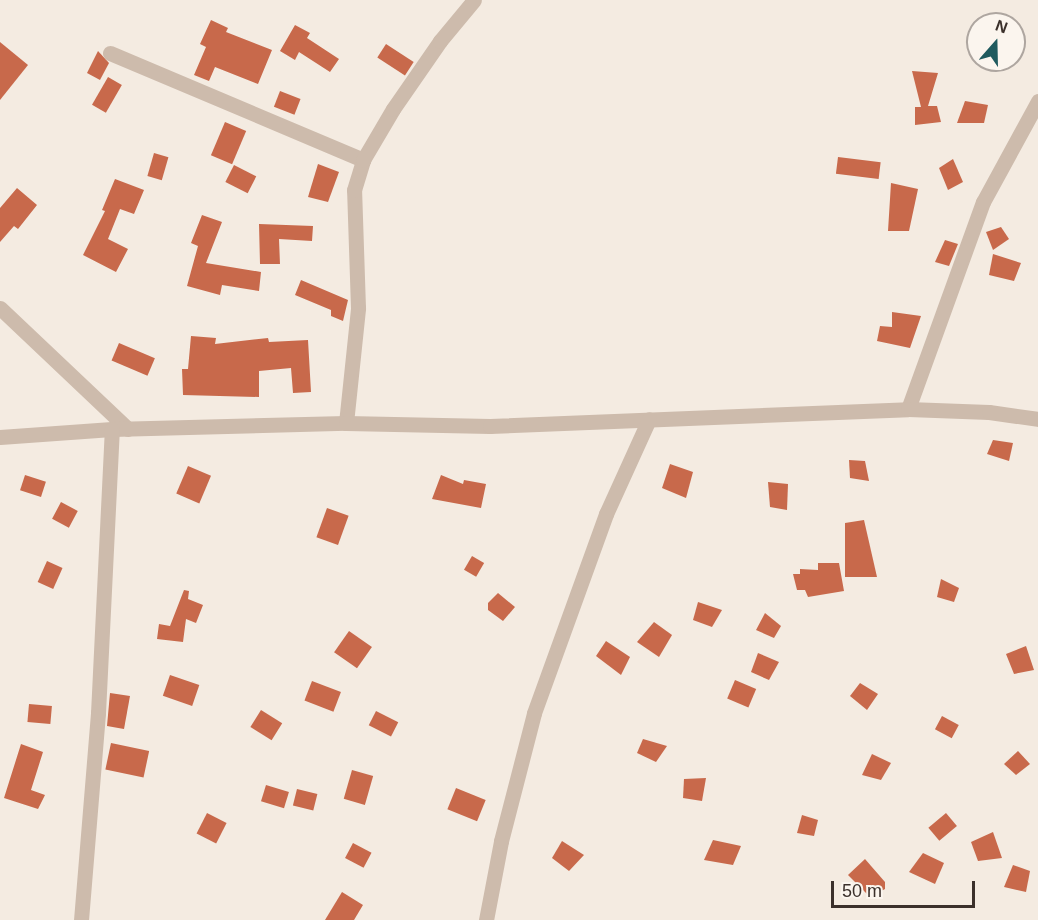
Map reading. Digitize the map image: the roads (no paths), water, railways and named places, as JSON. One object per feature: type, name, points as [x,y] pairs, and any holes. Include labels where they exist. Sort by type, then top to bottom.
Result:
[{"type":"street","points":[[346,423],[358,308],[354,190],[363,160],[393,109],[440,41],[474,0]]},
{"type":"street","points":[[111,53],[363,160]]},
{"type":"street","points":[[908,409],[983,202],[1038,101]]},
{"type":"street","points":[[0,308],[128,429]]},
{"type":"street","points":[[0,436],[112,429],[346,423],[490,426],[908,409],[989,412],[1038,419]]},
{"type":"street","points":[[486,920],[501,841],[534,712],[606,514],[649,419]]},
{"type":"street","points":[[81,920],[98,713],[112,429]]}]
